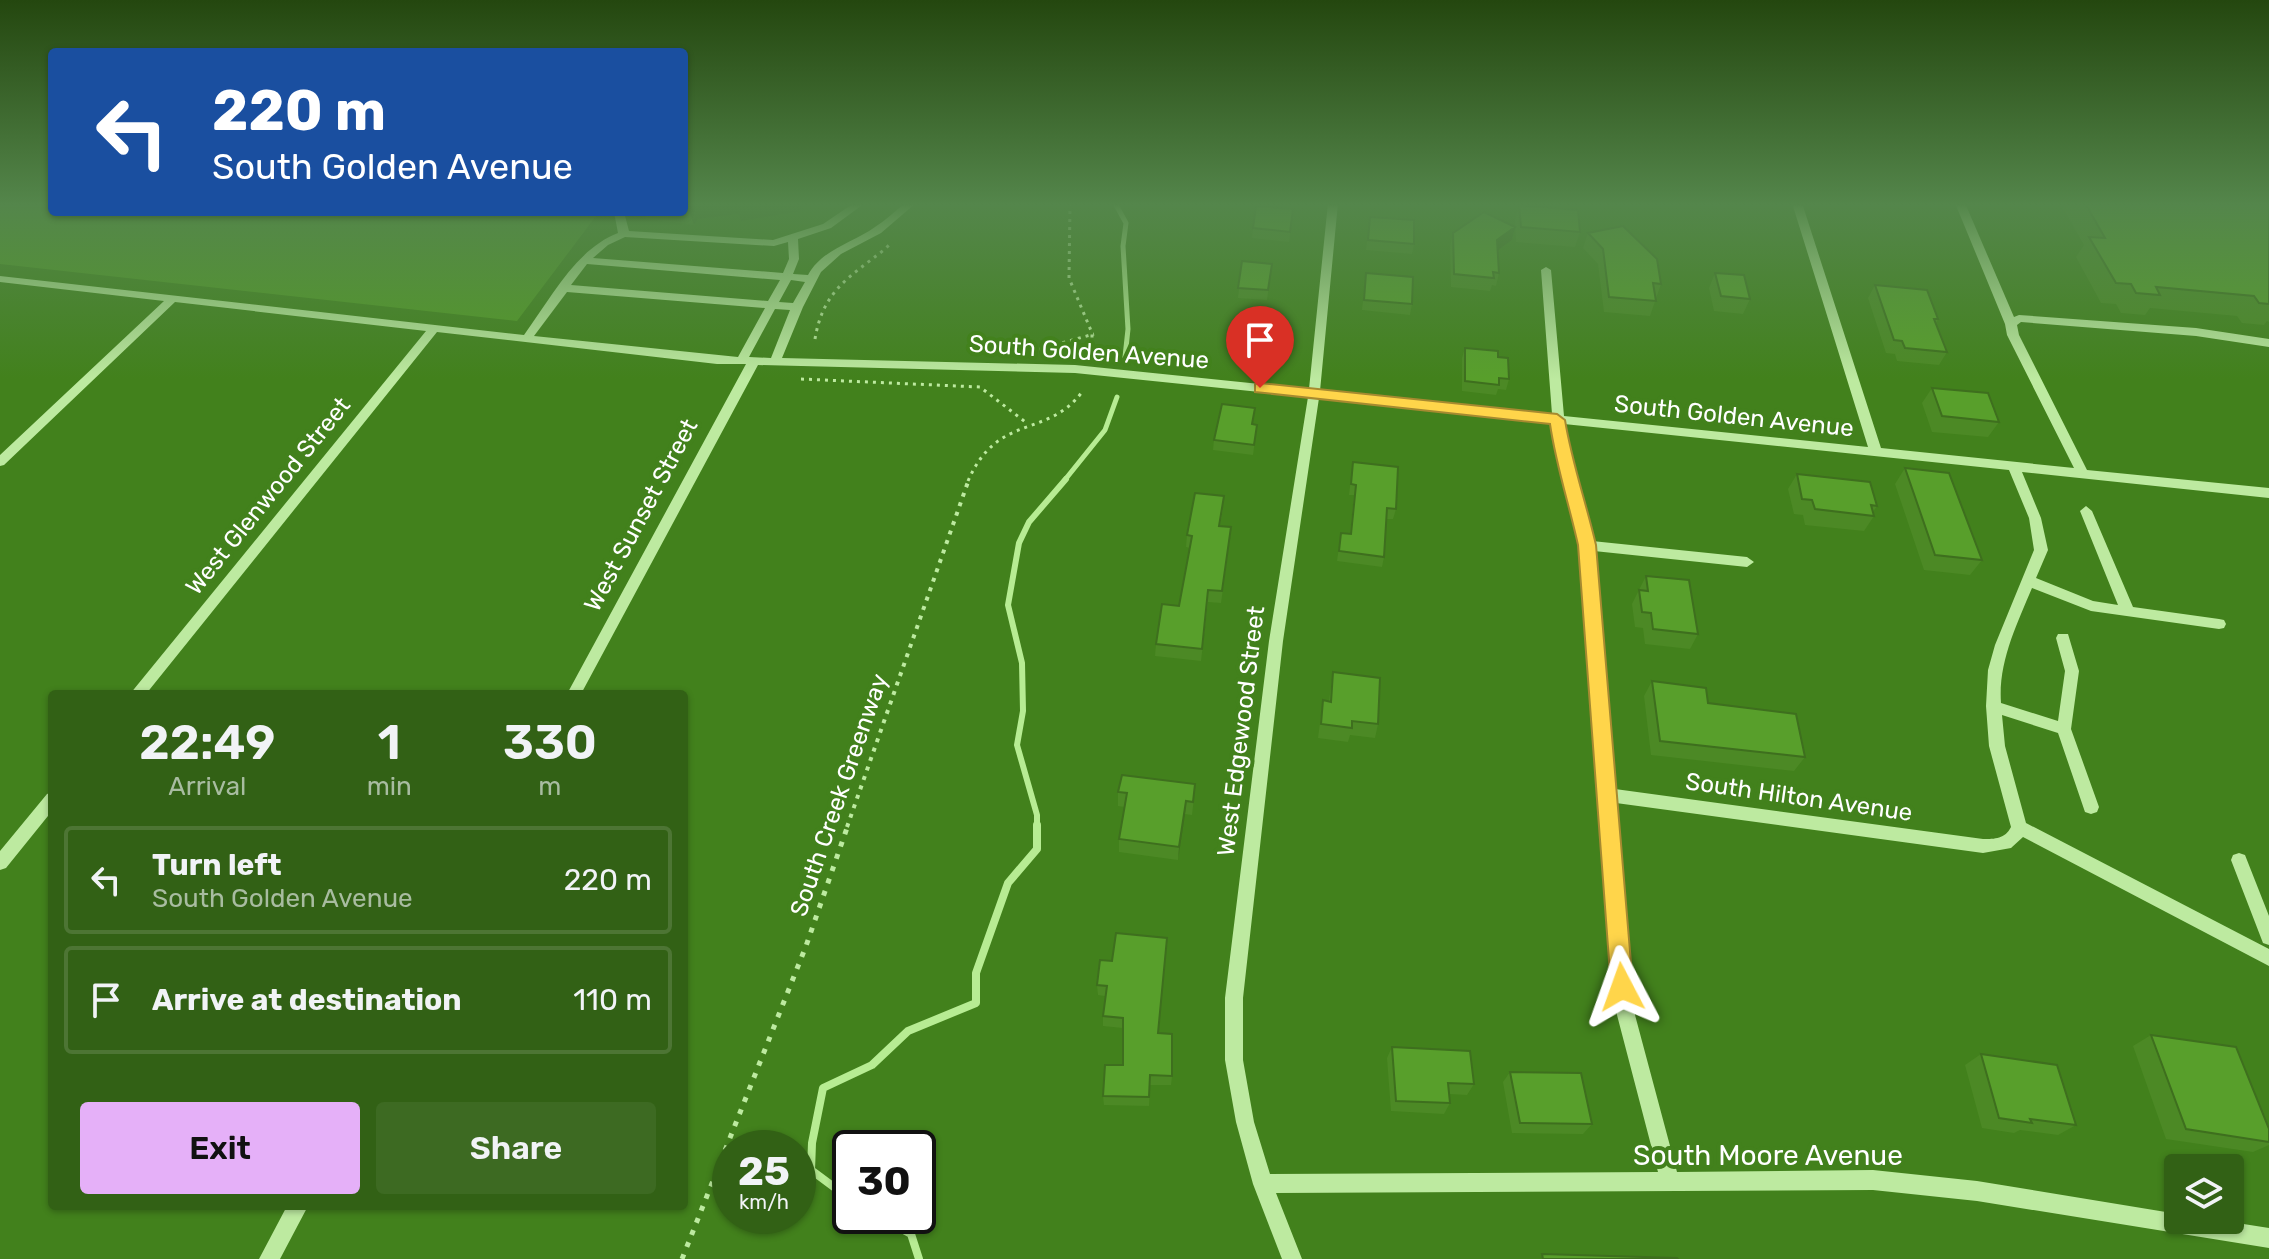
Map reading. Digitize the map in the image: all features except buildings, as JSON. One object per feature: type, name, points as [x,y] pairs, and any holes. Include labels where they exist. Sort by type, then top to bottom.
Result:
[{"type":"street","points":[[527,338],[582,262]]},
{"type":"street","points":[[604,262],[812,279]]},
{"type":"street","name":"West Sunset Street","points":[[576,690],[748,361],[793,262]]},
{"type":"street","points":[[775,362],[797,307],[825,262]]},
{"type":"street","name":"West Edgewood Street","points":[[1292,1259],[1263,1184],[1238,1088],[1234,998],[1276,641],[1314,394],[1327,262]]},
{"type":"street","points":[[1816,262],[1876,452]]},
{"type":"street","points":[[1985,262],[2013,335],[2083,474]]},
{"type":"street","points":[[1546,270],[1557,420],[1565,468],[1578,504],[1587,545],[1626,1015],[1670,1182]]},
{"type":"street","name":"South Golden Avenue","points":[[0,279],[748,361],[1018,366],[2269,493]]},
{"type":"street","points":[[564,288],[797,307]]},
{"type":"street","points":[[0,462],[173,298]]},
{"type":"street","points":[[2011,324],[2019,318],[2032,317],[2269,343]]},
{"type":"street","name":"West Glenwood Street","points":[[140,690],[435,327]]},
{"type":"street","points":[[2014,467],[2040,538],[2041,550],[2002,645],[1995,670],[1993,706],[1997,746],[2019,827],[2269,958]]},
{"type":"street","points":[[2086,511],[2128,611]]},
{"type":"street","points":[[1587,545],[1747,562]]},
{"type":"street","points":[[2030,581],[2091,606],[2219,624]]},
{"type":"street","points":[[2063,638],[2072,671],[2064,729],[2091,807]]},
{"type":"street","points":[[1993,706],[2064,729]]},
{"type":"street","name":"South Hilton Avenue","points":[[1609,795],[1983,846],[2010,842],[2017,835],[2019,827]]},
{"type":"street","points":[[0,863],[48,804]]},
{"type":"street","points":[[2239,860],[2269,937]]},
{"type":"street","name":"South Moore Avenue","points":[[1263,1184],[1873,1180],[1918,1184],[2269,1238]]},
{"type":"street","points":[[269,1259],[296,1210]]},
{"type":"path","points":[[815,339],[817,322],[834,292],[865,262]]},
{"type":"path","points":[[1068,262],[1068,274],[1075,299],[1094,334],[1092,353]]},
{"type":"path","points":[[976,350],[1001,345],[1040,349],[1094,334]]},
{"type":"path","points":[[797,379],[980,387],[1028,424]]},
{"type":"path","name":"South Creek Greenway","points":[[682,1259],[806,946],[954,519],[976,464],[996,441],[1064,410],[1082,392]]},
{"type":"green space","points":[[0,262],[562,262],[517,321]]},
{"type":"waterway","points":[[1124,262],[1128,329],[1125,357]]},
{"type":"waterway","points":[[1064,481],[1105,430],[1117,397]]},
{"type":"waterway","points":[[832,1186],[811,1170],[812,1143],[823,1088],[872,1065],[908,1031],[976,1003],[976,973],[1008,883],[1037,849],[1037,815],[1017,745],[1023,711],[1022,663],[1008,605],[1019,543],[1029,522],[1066,479]]},
{"type":"waterway","points":[[911,1234],[919,1259]]},
{"type":"route","points":[[1260,388],[1557,420],[1565,468],[1578,504],[1587,545],[1622,987]]}]
